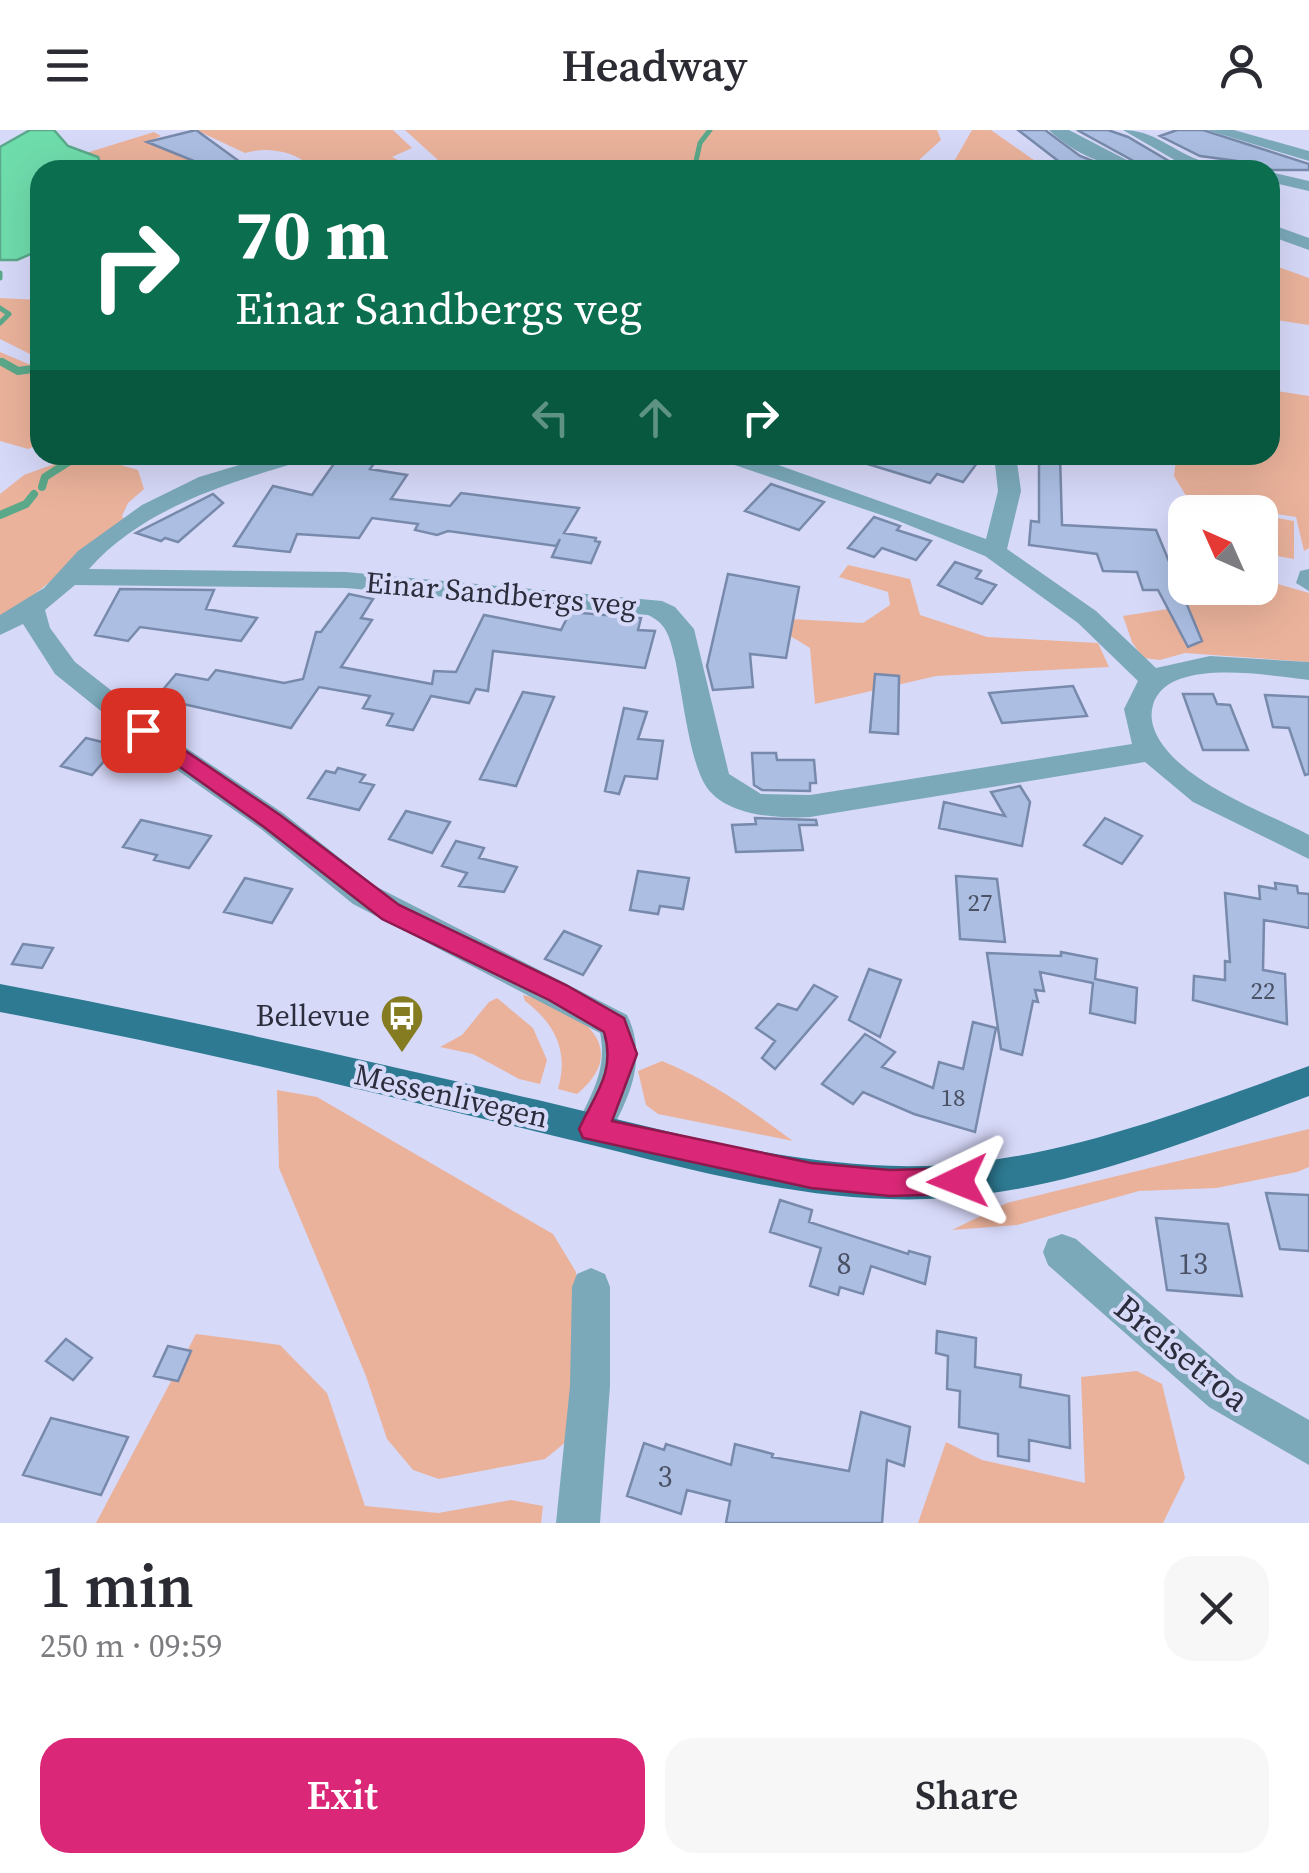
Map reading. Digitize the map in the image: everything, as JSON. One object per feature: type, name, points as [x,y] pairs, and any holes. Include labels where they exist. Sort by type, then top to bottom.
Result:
[{"type":"main road","name":"Messenlivegen","points":[[0,998],[180,1032],[811,1176],[890,1183],[937,1183],[1011,1175],[1051,1166],[1170,1132],[1309,1082]]},
{"type":"street","points":[[1057,130],[1113,160]]},
{"type":"street","points":[[1131,130],[1182,160]]},
{"type":"street","points":[[1215,130],[1309,156]]},
{"type":"street","points":[[1280,179],[1309,186]]},
{"type":"street","points":[[1280,234],[1309,244]]},
{"type":"street","points":[[0,627],[32,608],[114,535],[177,494],[266,465]]},
{"type":"street","points":[[757,465],[904,515],[994,551],[1087,617],[1154,680]]},
{"type":"street","points":[[994,551],[1005,522],[1009,465]]},
{"type":"street","name":"Einar Sandbergs veg","points":[[70,576],[334,579],[653,608],[666,613],[681,629],[716,779],[729,792],[761,807],[802,808],[844,802],[1150,751]]},
{"type":"street","points":[[32,608],[37,630],[65,668],[163,746],[272,821],[364,895],[390,912],[558,992],[614,1025],[624,1054],[607,1106],[592,1129]]},
{"type":"street","points":[[1309,672],[1190,665],[1154,680],[1144,689],[1138,722],[1150,751],[1178,776],[1309,848]]},
{"type":"street","name":"Breisetroa","points":[[1062,1252],[1223,1394],[1309,1444]]},
{"type":"street","points":[[578,1523],[590,1386],[591,1286]]},
{"type":"shaded area","points":[[30,130],[54,130],[68,146],[99,160],[30,160],[30,254],[17,260],[0,260],[0,147]]},
{"type":"shaded area","points":[[196,130],[393,130],[412,148],[392,157],[398,160],[301,160],[269,150],[245,153]]},
{"type":"shaded area","points":[[405,130],[937,130],[941,140],[919,160],[438,160]]},
{"type":"shaded area","points":[[972,130],[991,130],[1034,160],[955,160]]},
{"type":"shaded area","points":[[154,132],[161,136],[152,140],[195,160],[94,160],[83,154]]},
{"type":"shaded area","points":[[1280,268],[1309,278],[1309,325],[1280,321]]},
{"type":"shaded area","points":[[0,298],[30,300],[30,354],[0,339]]},
{"type":"shaded area","points":[[0,352],[30,365],[30,448],[0,441]]},
{"type":"shaded area","points":[[1280,392],[1309,396],[1309,548],[1304,551],[1296,517],[1278,514],[1278,495],[1186,495],[1174,476],[1175,465],[1280,465]]},
{"type":"shaded area","points":[[52,465],[121,465],[138,470],[144,489],[128,503],[122,516],[125,521],[0,622],[0,494],[24,475]]},
{"type":"shaded area","points":[[1278,518],[1294,521],[1294,559],[1278,556]]},
{"type":"shaded area","points":[[848,565],[910,579],[920,615],[987,637],[1098,643],[1109,667],[936,676],[815,704],[810,648],[774,626],[791,619],[863,623],[890,605],[888,592],[839,577]]},
{"type":"shaded area","points":[[1278,584],[1309,593],[1309,662],[1185,653],[1160,660],[1143,658],[1132,642],[1123,616],[1187,606],[1278,605]]},
{"type":"shaded area","points":[[523,995],[578,1018],[599,1044],[601,1059],[594,1076],[577,1094],[558,1089],[562,1062],[557,1039]]},
{"type":"shaded area","points":[[497,998],[533,1028],[547,1060],[540,1084],[519,1079],[473,1054],[440,1047],[462,1035],[489,1002]]},
{"type":"shaded area","points":[[662,1061],[714,1087],[793,1141],[658,1114],[646,1105],[638,1071]]},
{"type":"shaded area","points":[[277,1090],[317,1097],[553,1234],[576,1272],[581,1327],[567,1441],[545,1459],[439,1479],[413,1470],[387,1439],[366,1376],[279,1168]]},
{"type":"shaded area","points":[[1309,1129],[1309,1167],[1297,1172],[1216,1188],[1139,1191],[1017,1225],[952,1230],[1007,1203]]},
{"type":"shaded area","points":[[196,1334],[280,1345],[327,1393],[365,1506],[438,1513],[511,1500],[543,1506],[541,1523],[96,1523]]},
{"type":"shaded area","points":[[1137,1371],[1162,1384],[1185,1478],[1163,1523],[918,1523],[946,1442],[982,1460],[1085,1483],[1081,1377]]},
{"type":"building","points":[[196,130],[237,160],[191,160],[147,142]]},
{"type":"building","points":[[1018,130],[1045,130],[1090,160],[1057,160]]},
{"type":"building","points":[[1077,130],[1108,130],[1167,160],[1132,160]]},
{"type":"building","points":[[1177,130],[1203,130],[1309,164],[1309,170],[1280,170],[1280,160],[1200,156],[1160,136]]},
{"type":"building","points":[[333,465],[373,465],[370,469],[407,475],[391,499],[450,506],[461,493],[579,508],[564,533],[600,542],[591,563],[552,557],[560,539],[556,546],[448,531],[437,535],[415,530],[418,524],[372,518],[359,538],[297,534],[290,552],[234,546],[273,486],[312,495]]},
{"type":"building","points":[[871,465],[976,465],[963,482],[937,474],[930,483]]},
{"type":"building","points":[[1039,465],[1060,465],[1062,525],[1156,530],[1168,559],[1168,605],[1187,605],[1202,641],[1188,647],[1158,590],[1143,590],[1137,572],[1103,571],[1097,554],[1029,545],[1031,521],[1039,522]]},
{"type":"building","points":[[771,484],[824,502],[799,530],[745,511]]},
{"type":"building","points":[[213,494],[223,503],[178,542],[136,533]]},
{"type":"building","points":[[874,517],[900,526],[897,530],[931,541],[916,560],[882,548],[874,557],[848,548]]},
{"type":"building","points":[[955,562],[981,571],[976,578],[996,585],[982,604],[938,585]]},
{"type":"building","points":[[728,574],[799,587],[786,658],[750,654],[753,687],[713,690],[707,666]]},
{"type":"building","points":[[120,589],[214,590],[206,609],[257,618],[241,641],[140,627],[128,641],[95,635]]},
{"type":"building","points":[[349,594],[373,599],[361,618],[372,620],[341,667],[432,684],[434,671],[456,672],[484,615],[561,630],[570,612],[641,618],[638,630],[655,631],[645,668],[493,651],[488,691],[476,689],[469,703],[431,696],[413,730],[387,725],[393,714],[363,708],[370,696],[319,687],[291,728],[156,698],[176,674],[208,680],[216,670],[284,683],[303,679],[316,632],[321,632]]},
{"type":"building","points":[[875,674],[899,676],[898,734],[870,732]]},
{"type":"building","points":[[1073,686],[1087,716],[1002,723],[989,693]]},
{"type":"building","points":[[523,692],[554,697],[516,786],[480,779]]},
{"type":"building","points":[[1183,694],[1213,694],[1217,704],[1230,705],[1248,750],[1203,750]]},
{"type":"building","points":[[1265,695],[1309,697],[1309,774],[1305,775],[1289,728],[1273,727]]},
{"type":"building","points":[[624,708],[647,712],[638,739],[663,741],[657,779],[625,776],[619,794],[605,791]]},
{"type":"building","points":[[86,738],[110,744],[105,750],[112,752],[92,775],[61,766]]},
{"type":"building","points":[[752,753],[776,753],[777,760],[814,760],[816,783],[810,783],[810,791],[762,790],[754,785]]},
{"type":"building","points":[[338,768],[365,775],[360,782],[374,785],[359,810],[308,798],[326,771],[335,773]]},
{"type":"building","points":[[1020,786],[1030,802],[1022,846],[939,828],[944,802],[1005,816],[991,792]]},
{"type":"building","points":[[406,811],[450,822],[432,853],[389,839]]},
{"type":"building","points":[[755,818],[816,820],[817,825],[799,825],[803,850],[736,852],[732,825],[756,824]]},
{"type":"building","points":[[1105,818],[1142,836],[1122,864],[1084,845]]},
{"type":"building","points":[[141,820],[211,836],[189,868],[154,860],[157,855],[123,847]]},
{"type":"building","points":[[456,841],[484,848],[479,858],[517,867],[504,892],[459,886],[467,873],[442,866]]},
{"type":"building","points":[[638,871],[689,878],[683,909],[660,906],[658,914],[630,910]]},
{"type":"building","points":[[956,876],[997,879],[1005,942],[960,939]]},
{"type":"building","points":[[245,878],[292,889],[272,923],[224,912]]},
{"type":"building","points":[[1275,883],[1297,886],[1298,893],[1309,894],[1309,928],[1264,920],[1263,970],[1285,974],[1287,1024],[1193,1000],[1194,976],[1225,980],[1225,961],[1230,962],[1225,893],[1260,899],[1259,886],[1276,889]]},
{"type":"building","points":[[564,931],[601,946],[583,975],[545,959]]},
{"type":"building","points":[[23,944],[53,948],[42,968],[12,964]]},
{"type":"building","points":[[1061,952],[1097,959],[1095,979],[1137,988],[1135,1023],[1090,1013],[1093,983],[1040,972],[1044,991],[1035,990],[1038,1002],[1033,1001],[1022,1055],[1001,1049],[987,953],[1061,956]]},
{"type":"building","points":[[869,969],[901,980],[880,1037],[849,1020]]},
{"type":"building","points":[[814,985],[837,997],[775,1069],[762,1058],[775,1041],[756,1028],[778,1004],[797,1010]]},
{"type":"building","points":[[973,1022],[996,1028],[975,1132],[914,1114],[863,1092],[853,1104],[822,1084],[865,1034],[895,1052],[882,1067],[933,1088],[939,1062],[963,1069]]},
{"type":"building","points":[[1266,1193],[1309,1195],[1309,1251],[1280,1249]]},
{"type":"building","points":[[780,1200],[812,1210],[809,1222],[908,1254],[909,1251],[930,1257],[925,1284],[871,1266],[863,1294],[840,1287],[838,1295],[810,1286],[821,1248],[770,1232]]},
{"type":"building","points":[[1156,1218],[1228,1224],[1242,1296],[1167,1290]]},
{"type":"building","points":[[937,1331],[976,1338],[975,1367],[1021,1375],[1020,1387],[1069,1396],[1070,1448],[1029,1440],[1029,1461],[998,1456],[998,1434],[959,1427],[960,1391],[947,1389],[948,1356],[936,1353]]},
{"type":"building","points":[[66,1339],[92,1358],[73,1380],[46,1361]]},
{"type":"building","points":[[168,1346],[191,1351],[178,1381],[154,1376]]},
{"type":"building","points":[[861,1412],[910,1427],[904,1466],[887,1460],[882,1523],[726,1523],[730,1501],[687,1490],[681,1514],[627,1496],[644,1443],[664,1450],[666,1444],[731,1465],[735,1444],[773,1454],[772,1457],[849,1471]]},
{"type":"building","points":[[51,1418],[128,1437],[101,1495],[23,1475]]},
{"type":"waterway","points":[[696,160],[700,143],[710,130]]},
{"type":"waterway","points":[[0,273],[0,278]]},
{"type":"waterway","points":[[0,308],[9,314],[0,323]]},
{"type":"waterway","points":[[2,362],[6,364]]},
{"type":"waterway","points":[[2,362],[18,371],[30,369]]},
{"type":"waterway","points":[[42,487],[45,477],[64,465]]},
{"type":"waterway","points":[[0,515],[26,504],[34,494]]},
{"type":"place","name":"Bellevue","points":[[402,1054]]},
{"type":"route","points":[[143,730],[272,821],[390,912],[558,992],[614,1025],[624,1054],[607,1106],[592,1129],[811,1176],[890,1183],[958,1181]]}]
